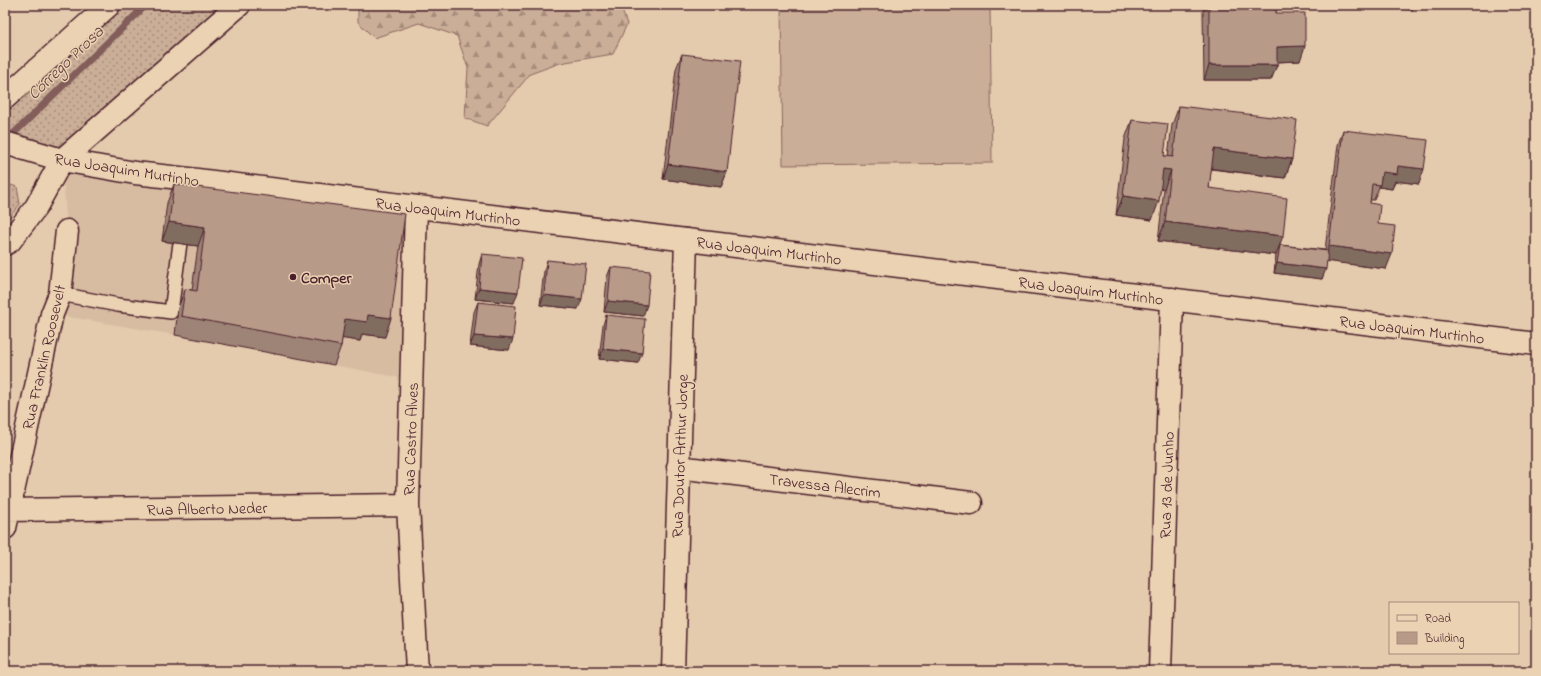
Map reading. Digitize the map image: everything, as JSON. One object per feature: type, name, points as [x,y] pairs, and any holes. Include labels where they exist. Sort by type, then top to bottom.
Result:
[{"type":"street","points":[[5,98],[110,5]]},
{"type":"street","points":[[5,244],[10,241],[36,207],[56,158],[239,5]]},
{"type":"street","name":"Rua Joaquim Murtinho","points":[[5,143],[56,158],[135,173],[188,186],[416,207],[1536,344]]},
{"type":"street","name":"Rua Castro Alves","points":[[416,207],[408,505],[418,671]]},
{"type":"street","name":"Rua Franklin Roosevelt","points":[[6,516],[52,314],[60,294],[67,231]]},
{"type":"street","name":"Rua Doutor Arthur Jorge","points":[[673,671],[686,240]]},
{"type":"street","name":"Rua 13 de Junho","points":[[1160,671],[1172,300]]},
{"type":"street","name":"Travessa Alecrim","points":[[678,467],[971,503]]},
{"type":"street","name":"Rua Alberto Neder","points":[[6,516],[408,505]]},
{"type":"lane","points":[[60,294],[118,305],[171,312],[180,243]]},
{"type":"shaded area","points":[[62,160],[416,207],[412,380],[175,335],[52,314],[67,231]]},
{"type":"green space","points":[[109,5],[239,5],[62,160],[5,143],[5,98]]},
{"type":"green space","points":[[358,5],[620,5],[627,24],[613,54],[560,63],[530,74],[487,126],[465,118],[468,68],[457,36],[419,23],[374,38],[358,22]]},
{"type":"green space","points":[[781,5],[990,5],[992,163],[783,165]]},
{"type":"green space","points":[[5,183],[17,187],[20,204],[5,223]]},
{"type":"building","points":[[1209,5],[1276,5],[1276,13],[1305,13],[1305,46],[1277,47],[1277,65],[1209,65]]},
{"type":"building","points":[[682,54],[740,61],[727,172],[668,164]]},
{"type":"building","points":[[1179,106],[1297,120],[1292,159],[1214,149],[1209,188],[1287,198],[1283,236],[1165,222],[1171,170],[1163,169],[1159,201],[1123,196],[1132,120],[1168,124],[1164,156],[1173,157]]},
{"type":"building","points":[[1343,130],[1428,140],[1424,169],[1398,166],[1397,174],[1382,172],[1380,185],[1372,184],[1370,203],[1380,205],[1378,224],[1395,226],[1392,254],[1329,246]]},
{"type":"building","name":"Comper","points":[[174,184],[405,214],[391,318],[368,315],[367,322],[345,319],[341,346],[181,316],[185,289],[197,291],[205,227],[169,222]]},
{"type":"building","points":[[1280,245],[1328,251],[1326,269],[1277,263]]},
{"type":"building","points":[[482,254],[522,258],[518,292],[479,288]]},
{"type":"building","points":[[547,260],[586,264],[582,299],[544,295]]},
{"type":"building","points":[[611,267],[650,271],[647,305],[608,301]]},
{"type":"building","points":[[478,302],[516,306],[513,339],[474,336]]},
{"type":"building","points":[[606,315],[645,319],[642,353],[603,349]]},
{"type":"waterway","name":"Córrego Prosa","points":[[7,140],[146,5]]},
{"type":"place","name":"Comper","points":[[293,277]]}]
